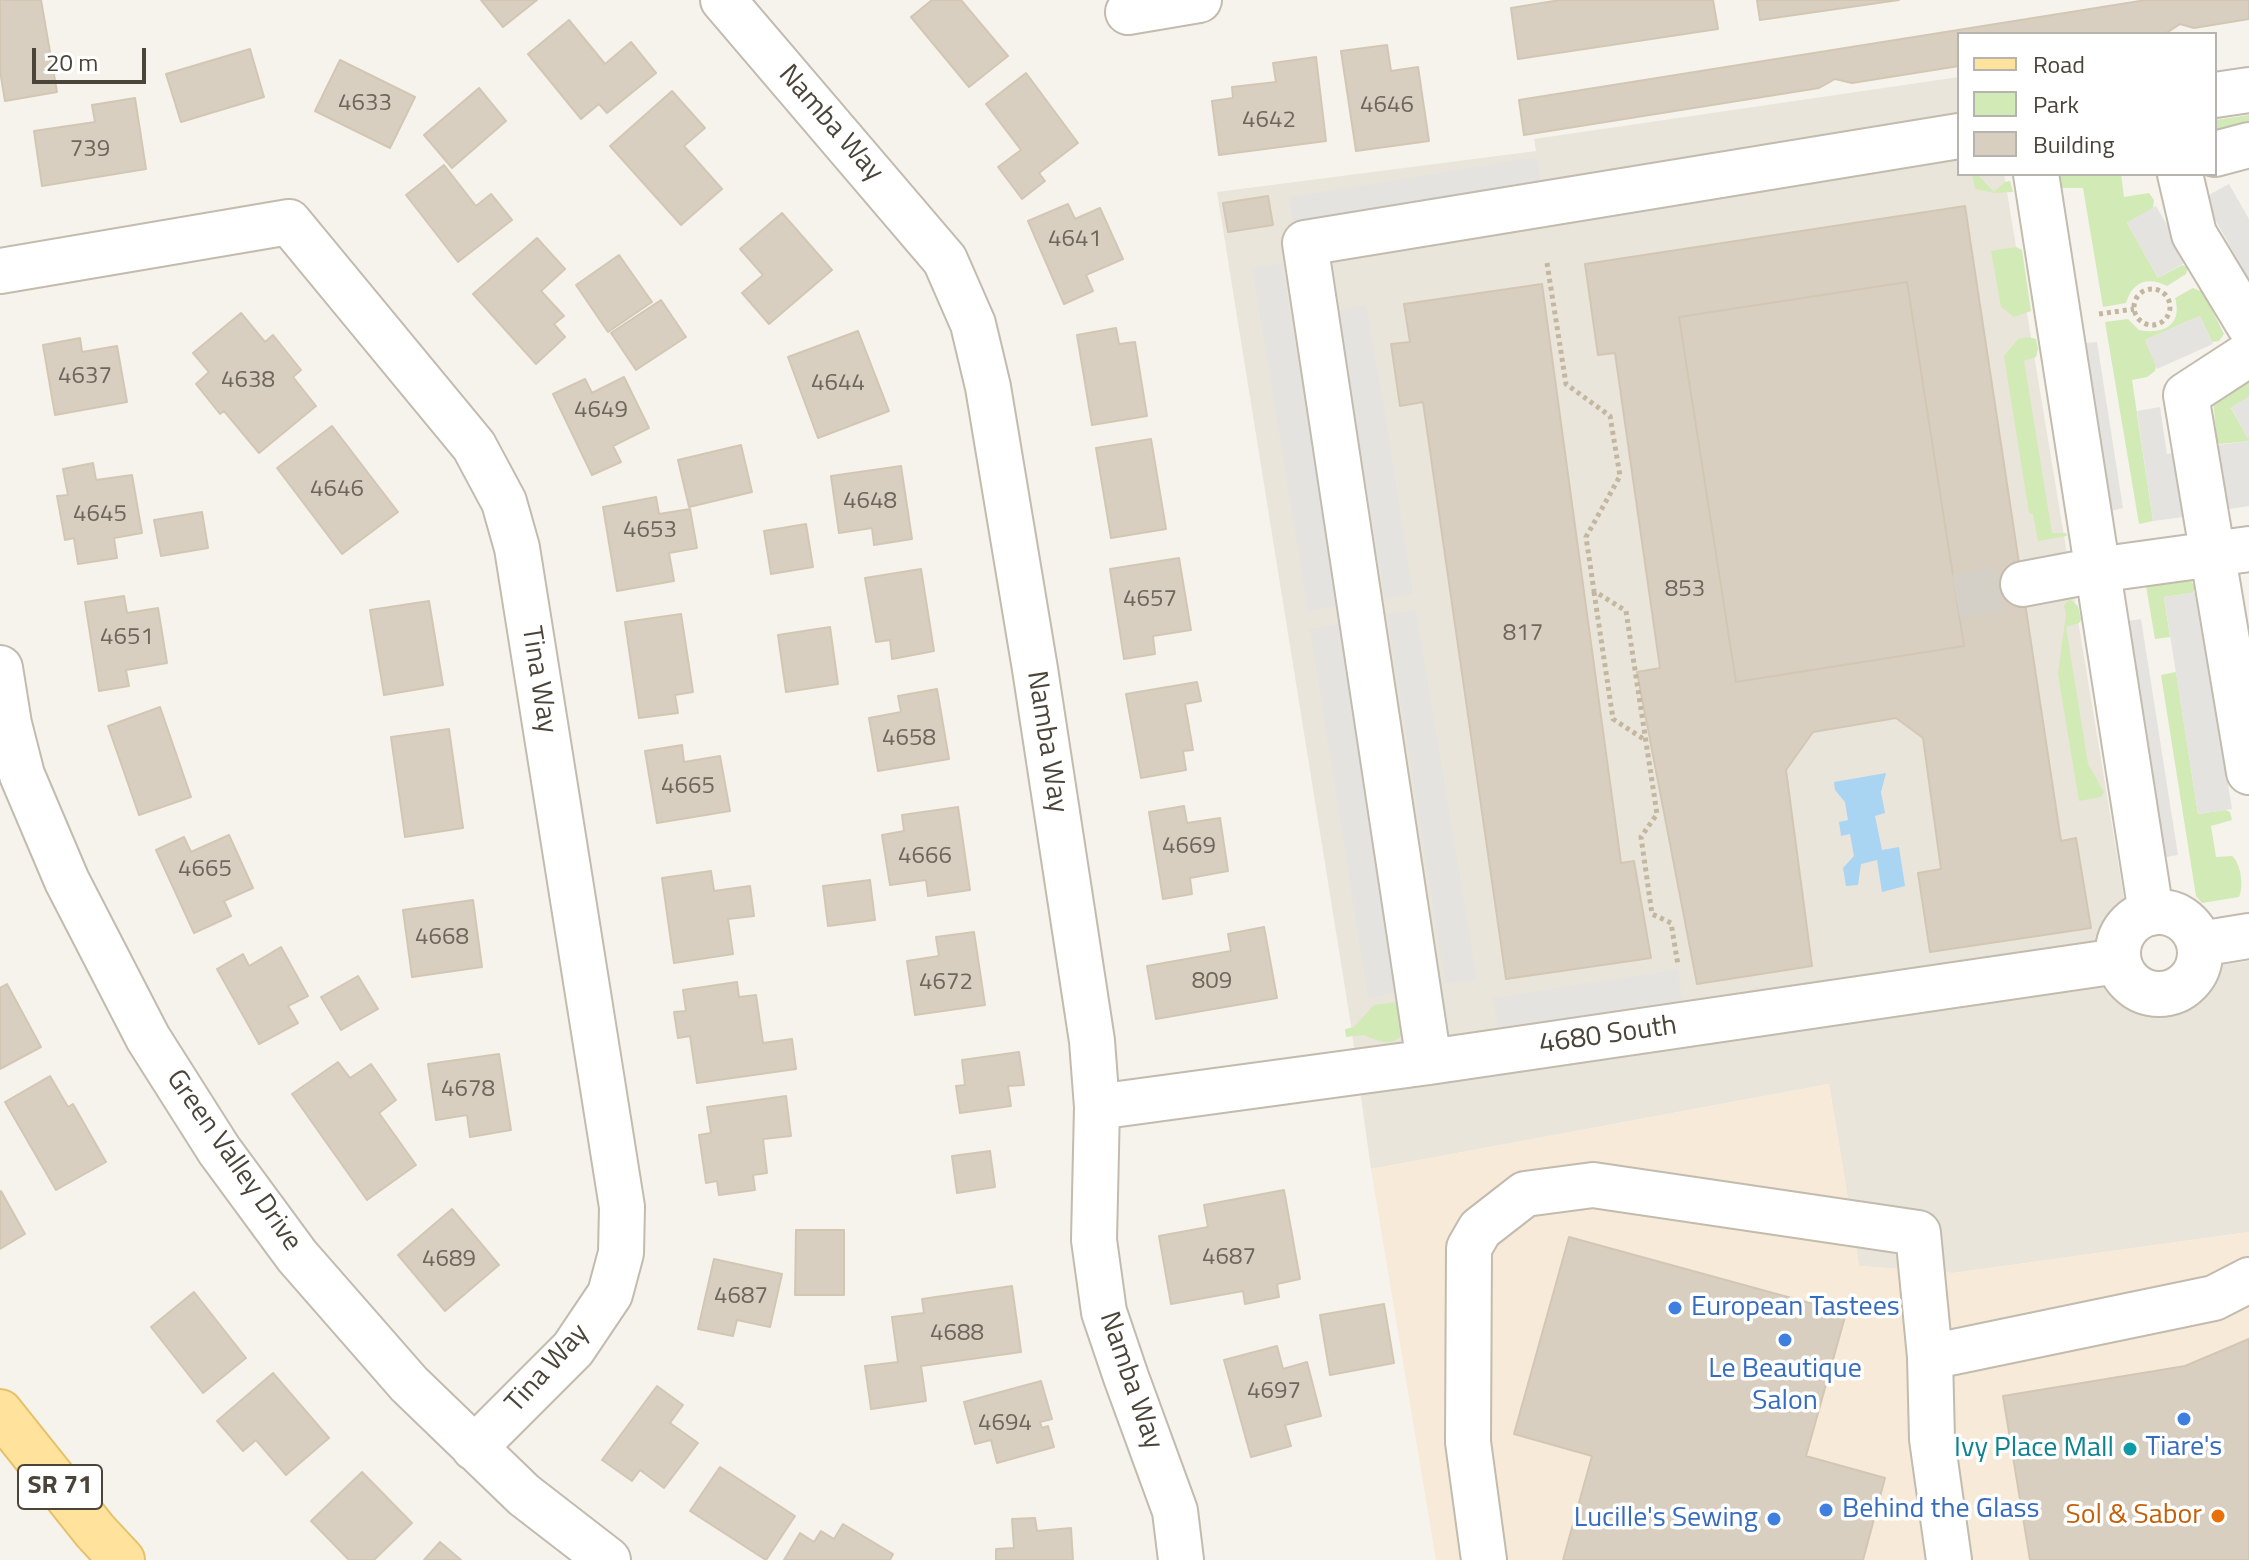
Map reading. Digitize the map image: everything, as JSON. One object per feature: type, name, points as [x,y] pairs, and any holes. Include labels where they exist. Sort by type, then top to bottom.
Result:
[{"type":"main road","name":"SR 71","points":[[0,1412],[122,1560]]},
{"type":"street","name":"Namba Way","points":[[723,0],[945,260],[973,324],[988,387],[1035,669],[1092,1041],[1097,1107],[1094,1240],[1104,1312],[1175,1511],[1181,1560]]},
{"type":"street","points":[[1128,12],[1199,0]]},
{"type":"street","points":[[2217,95],[2249,90]]},
{"type":"street","points":[[1429,1062],[1305,243],[1957,136]]},
{"type":"street","points":[[2217,153],[2249,145]]},
{"type":"street","points":[[2036,176],[2151,913]]},
{"type":"street","points":[[2180,176],[2194,234],[2249,325]]},
{"type":"street","name":"Tina Way","points":[[0,271],[289,222],[474,446],[504,502],[517,548],[622,1207],[621,1253],[610,1294],[573,1349],[474,1448]]},
{"type":"street","points":[[2249,354],[2186,395],[2231,551],[2249,772]]},
{"type":"street","points":[[2023,584],[2231,551]]},
{"type":"street","name":"Green Valley Drive","points":[[0,668],[9,724],[11,779],[148,1038],[219,1150],[297,1256],[409,1384],[524,1495],[608,1560]]},
{"type":"street","points":[[2151,913],[2176,915],[2187,922],[2200,944],[2196,974],[2187,985],[2160,995],[2146,993],[2133,986],[2118,961],[2121,936],[2139,917],[2151,913]]},
{"type":"street","points":[[2200,944],[2249,936]]},
{"type":"street","name":"4680 South","points":[[1097,1107],[1429,1062],[2118,961]]},
{"type":"street","points":[[1484,1560],[1468,1442],[1469,1248],[1480,1229],[1525,1194],[1593,1185],[1918,1233],[1930,1357],[1932,1439],[1949,1560]]},
{"type":"street","points":[[1930,1357],[2214,1298],[2249,1280]]},
{"type":"path","points":[[1547,263],[1566,384],[1610,416],[1620,476],[1586,537],[1613,719],[1646,740]]},
{"type":"path","points":[[2148,289],[2157,289],[2165,294],[2169,302],[2169,311],[2164,320],[2156,324],[2137,318],[2134,309],[2135,300],[2148,289]]},
{"type":"path","points":[[2091,315],[2134,309]]},
{"type":"path","points":[[1594,591],[1626,611],[1657,814],[1641,837],[1652,914],[1671,923],[1678,965]]},
{"type":"shaded area","points":[[1957,77],[1957,176],[2004,176],[2125,907],[2111,931],[2101,937],[2108,985],[2152,1003],[2170,1001],[2223,965],[2249,961],[2249,1232],[1953,1273],[1859,1266],[1829,1084],[1371,1169],[1350,1019],[1217,192],[1536,151],[1534,139]]},
{"type":"shaded area","points":[[1537,157],[1541,183],[1293,222],[1289,197]]},
{"type":"shaded area","points":[[2229,184],[2249,219],[2249,280],[2203,198]]},
{"type":"shaded area","points":[[2156,206],[2188,261],[2158,278],[2127,223]]},
{"type":"shaded area","points":[[1282,263],[1337,606],[1308,611],[1252,268]]},
{"type":"shaded area","points":[[1366,305],[1413,594],[1385,599],[1338,310]]},
{"type":"shaded area","points":[[2200,316],[2213,344],[2157,369],[2145,340]]},
{"type":"shaded area","points":[[2097,342],[2123,508],[2111,511],[2085,343]]},
{"type":"shaded area","points":[[2249,397],[2249,437],[2247,438],[2231,407]]},
{"type":"shaded area","points":[[2160,407],[2167,454],[2174,453],[2183,517],[2153,521],[2137,411]]},
{"type":"shaded area","points":[[2249,441],[2249,506],[2229,509],[2218,445]]},
{"type":"shaded area","points":[[2198,592],[2232,809],[2198,814],[2164,597]]},
{"type":"shaded area","points":[[1416,610],[1477,980],[1445,984],[1387,614]]},
{"type":"shaded area","points":[[2141,619],[2178,855],[2166,857],[2127,621]]},
{"type":"shaded area","points":[[1338,624],[1397,993],[1368,998],[1310,629]]},
{"type":"shaded area","points":[[1678,969],[1682,1000],[1498,1028],[1493,998]]},
{"type":"shaded area","points":[[1829,1084],[1859,1266],[1954,1273],[2249,1232],[2249,1560],[1436,1560],[1371,1169]]},
{"type":"green space","points":[[2249,115],[2249,132],[2217,140],[2217,120]]},
{"type":"green space","points":[[1972,176],[1979,176],[1994,192],[2010,181],[2013,192],[1994,193],[1975,189]]},
{"type":"green space","points":[[2058,176],[2121,176],[2124,197],[2149,193],[2154,200],[2153,208],[2127,223],[2158,278],[2182,265],[2188,267],[2186,274],[2167,286],[2147,281],[2132,290],[2126,303],[2103,307],[2083,188],[2062,188]]},
{"type":"green space","points":[[2016,247],[2022,250],[2031,311],[2014,317],[2001,307],[1991,251]]},
{"type":"green space","points":[[2193,288],[2203,292],[2224,334],[2219,341],[2212,342],[2200,316],[2145,340],[2156,365],[2155,371],[2147,377],[2132,380],[2153,521],[2139,524],[2105,322],[2128,319],[2139,330],[2163,329],[2176,315],[2175,298]]},
{"type":"green space","points":[[2018,339],[2036,339],[2038,349],[2036,357],[2024,361],[2052,533],[2066,533],[2067,536],[2038,541],[2033,514],[2029,513],[2004,356]]},
{"type":"green space","points":[[2247,380],[2249,397],[2231,408],[2249,441],[2220,444],[2217,442],[2213,400]]},
{"type":"green space","points":[[2189,578],[2195,587],[2193,593],[2164,597],[2170,637],[2155,639],[2146,586]]},
{"type":"green space","points":[[2069,599],[2078,606],[2081,620],[2066,627],[2088,764],[2104,792],[2101,797],[2079,801],[2058,674],[2066,614],[2064,606]]},
{"type":"green space","points":[[2176,672],[2198,814],[2230,812],[2232,820],[2211,826],[2216,857],[2232,856],[2238,864],[2241,881],[2239,897],[2202,903],[2196,896],[2161,675]]},
{"type":"green space","points":[[1405,1001],[1405,1031],[1396,1040],[1381,1041],[1364,1035],[1346,1037],[1345,1029],[1354,1027],[1374,1005]]},
{"type":"water","points":[[1886,773],[1881,792],[1885,813],[1875,816],[1882,850],[1899,847],[1905,886],[1882,892],[1877,860],[1861,864],[1858,885],[1846,886],[1843,868],[1854,856],[1850,834],[1841,836],[1839,822],[1848,820],[1845,802],[1835,790],[1834,782]]},
{"type":"building","points":[[0,0],[41,0],[57,92],[5,101],[0,71]]},
{"type":"building","points":[[481,0],[537,0],[503,27]]},
{"type":"building","points":[[932,0],[961,0],[1008,56],[969,87],[911,17]]},
{"type":"building","points":[[1560,0],[1713,0],[1718,29],[1518,59],[1511,8]]},
{"type":"building","points":[[1757,0],[1899,0],[1760,20]]},
{"type":"building","points":[[2146,0],[2249,0],[2249,19],[2194,28],[2180,24],[2168,32],[1957,32],[1957,66],[1852,83],[1835,79],[1819,88],[1524,135],[1519,100]]},
{"type":"building","points":[[569,20],[605,64],[631,42],[656,73],[607,113],[599,104],[581,119],[528,54]]},
{"type":"building","points":[[1387,45],[1391,71],[1418,67],[1429,141],[1356,151],[1341,51]]},
{"type":"building","points":[[250,49],[264,97],[181,122],[166,74]]},
{"type":"building","points":[[1316,57],[1326,141],[1219,155],[1212,101],[1233,98],[1232,87],[1276,82],[1273,63]]},
{"type":"building","points":[[340,60],[415,97],[390,148],[315,111]]},
{"type":"building","points":[[1026,73],[1078,143],[1039,173],[1045,181],[1022,199],[998,167],[1021,150],[986,104]]},
{"type":"building","points":[[479,88],[506,121],[452,168],[424,135]]},
{"type":"building","points":[[672,91],[705,128],[684,146],[722,189],[681,225],[610,146]]},
{"type":"building","points":[[135,98],[146,169],[42,186],[34,131],[95,122],[92,105]]},
{"type":"building","points":[[444,165],[476,206],[491,194],[512,220],[458,262],[406,195]]},
{"type":"building","points":[[1268,196],[1273,225],[1228,232],[1223,203]]},
{"type":"building","points":[[1068,204],[1075,219],[1100,208],[1123,259],[1086,275],[1093,291],[1064,304],[1028,221]]},
{"type":"building","points":[[1965,206],[2061,841],[2076,838],[2091,928],[1930,952],[1918,873],[1941,869],[1923,738],[1896,718],[1813,732],[1786,770],[1812,966],[1697,984],[1637,672],[1660,668],[1615,353],[1598,355],[1585,264]],"holes":[[[1907,282],[1964,646],[1736,682],[1679,317]]]},
{"type":"building","points":[[782,213],[832,270],[769,324],[742,293],[763,275],[740,249]]},
{"type":"building","points":[[537,238],[565,269],[541,291],[564,316],[554,324],[565,337],[536,364],[473,294]]},
{"type":"building","points":[[619,255],[652,302],[608,332],[576,285]]},
{"type":"building","points":[[1907,282],[1964,646],[1736,682],[1679,317]]},
{"type":"building","points":[[1542,284],[1621,863],[1634,861],[1651,958],[1506,979],[1423,402],[1400,406],[1391,344],[1410,342],[1404,304]]},
{"type":"building","points":[[661,300],[686,337],[636,370],[611,333]]},
{"type":"building","points":[[241,313],[265,342],[273,335],[301,370],[293,377],[316,406],[259,453],[224,411],[220,414],[196,384],[209,372],[193,353]]},
{"type":"building","points":[[1116,328],[1119,344],[1135,342],[1147,416],[1092,425],[1077,335]]},
{"type":"building","points":[[858,331],[889,411],[818,438],[788,357]]},
{"type":"building","points":[[80,338],[82,352],[117,346],[127,402],[55,415],[43,345]]},
{"type":"building","points":[[624,377],[649,428],[613,446],[621,462],[592,475],[553,394],[585,379],[592,393]]},
{"type":"building","points":[[332,426],[398,512],[342,554],[277,468]]},
{"type":"building","points":[[1151,439],[1166,529],[1111,538],[1096,448]]},
{"type":"building","points":[[741,445],[752,492],[689,507],[678,460]]},
{"type":"building","points":[[93,463],[96,480],[132,475],[142,533],[114,538],[117,558],[78,564],[74,538],[65,540],[57,496],[68,495],[63,469]]},
{"type":"building","points":[[901,466],[912,539],[874,545],[872,528],[839,533],[831,476]]},
{"type":"building","points":[[656,497],[659,514],[690,509],[697,548],[669,553],[674,581],[617,591],[603,507]]},
{"type":"building","points":[[202,512],[208,548],[161,556],[154,520]]},
{"type":"building","points":[[806,524],[813,567],[771,574],[764,531]]},
{"type":"building","points":[[1179,558],[1191,630],[1153,636],[1155,654],[1124,659],[1110,569]]},
{"type":"building","points":[[921,569],[934,651],[892,659],[890,640],[876,642],[865,578]]},
{"type":"building","points":[[124,596],[127,613],[158,608],[167,663],[126,670],[129,686],[99,691],[85,602]]},
{"type":"building","points":[[429,601],[443,685],[384,695],[370,610]]},
{"type":"building","points":[[681,614],[693,692],[675,695],[678,713],[639,718],[625,622]]},
{"type":"building","points":[[830,627],[838,684],[786,692],[778,635]]},
{"type":"building","points":[[1197,682],[1201,701],[1185,704],[1193,750],[1183,751],[1186,770],[1141,778],[1126,694]]},
{"type":"building","points":[[937,689],[949,759],[878,771],[869,718],[901,712],[898,696]]},
{"type":"building","points":[[160,707],[191,797],[139,815],[108,726]]},
{"type":"building","points":[[449,729],[463,828],[405,837],[391,737]]},
{"type":"building","points":[[682,745],[684,762],[720,756],[730,811],[657,823],[645,751]]},
{"type":"building","points":[[1184,806],[1187,823],[1220,818],[1228,871],[1190,878],[1192,894],[1163,899],[1149,812]]},
{"type":"building","points":[[958,807],[970,890],[928,896],[926,880],[890,885],[882,835],[904,831],[902,815]]},
{"type":"building","points":[[229,835],[253,888],[224,901],[231,916],[194,933],[156,850],[184,837],[191,852]]},
{"type":"building","points":[[711,871],[714,891],[750,886],[754,916],[728,919],[733,954],[674,963],[662,878]]},
{"type":"building","points":[[870,880],[875,920],[828,926],[823,886]]},
{"type":"building","points":[[473,900],[482,967],[412,977],[403,910]]},
{"type":"building","points":[[1264,927],[1277,998],[1156,1019],[1147,966],[1231,951],[1228,934]]},
{"type":"building","points":[[974,932],[985,1005],[915,1015],[907,961],[939,956],[936,937]]},
{"type":"building","points":[[281,947],[308,996],[288,1006],[298,1023],[259,1044],[217,969],[243,954],[249,966]]},
{"type":"building","points":[[358,976],[378,1009],[341,1030],[321,997]]},
{"type":"building","points":[[737,982],[739,997],[756,995],[763,1043],[792,1039],[796,1069],[697,1083],[690,1036],[678,1038],[674,1012],[686,1011],[683,990]]},
{"type":"building","points":[[7,984],[41,1047],[0,1069],[0,988]]},
{"type":"building","points":[[1019,1052],[1024,1085],[1008,1086],[1011,1106],[960,1113],[956,1086],[965,1085],[962,1060]]},
{"type":"building","points":[[499,1054],[511,1130],[470,1137],[467,1115],[436,1120],[428,1064]]},
{"type":"building","points":[[338,1062],[350,1078],[371,1064],[396,1100],[379,1113],[416,1165],[367,1200],[292,1094]]},
{"type":"building","points":[[50,1076],[68,1107],[73,1104],[106,1162],[56,1190],[5,1102]]},
{"type":"building","points":[[786,1096],[791,1136],[763,1139],[767,1173],[753,1175],[755,1190],[719,1195],[717,1181],[706,1183],[699,1135],[711,1133],[707,1107]]},
{"type":"building","points":[[990,1151],[995,1187],[957,1193],[952,1156]]},
{"type":"building","points":[[1284,1190],[1300,1279],[1277,1284],[1279,1297],[1245,1304],[1243,1291],[1171,1304],[1159,1236],[1208,1227],[1204,1205]]},
{"type":"building","points":[[0,1192],[25,1234],[0,1249]]},
{"type":"building","points":[[452,1209],[499,1265],[445,1311],[398,1255]]},
{"type":"building","points":[[796,1230],[844,1230],[844,1295],[795,1295]]},
{"type":"building","points":[[1569,1237],[1846,1313],[1806,1456],[1885,1478],[1863,1560],[1563,1560],[1592,1456],[1514,1434]]},
{"type":"building","points":[[714,1259],[782,1274],[770,1327],[737,1320],[733,1336],[698,1329]]},
{"type":"building","points":[[1012,1286],[1021,1352],[921,1366],[926,1401],[871,1409],[865,1366],[898,1362],[892,1317],[924,1313],[922,1299]]},
{"type":"building","points":[[194,1292],[246,1358],[203,1393],[151,1327]]},
{"type":"building","points":[[1384,1304],[1394,1363],[1330,1375],[1320,1315]]},
{"type":"building","name":"Ivy Place Mall","points":[[2249,1339],[2249,1560],[2030,1560],[2003,1396],[2185,1366]]},
{"type":"building","points":[[1277,1346],[1283,1369],[1307,1362],[1321,1416],[1285,1425],[1291,1446],[1251,1457],[1224,1360]]},
{"type":"building","points":[[273,1373],[329,1438],[286,1475],[256,1440],[243,1451],[217,1421]]},
{"type":"building","points":[[1041,1381],[1052,1419],[1040,1422],[1042,1428],[1048,1426],[1054,1447],[997,1463],[991,1440],[975,1444],[964,1402]]},
{"type":"building","points":[[657,1386],[683,1405],[670,1423],[698,1443],[664,1488],[640,1470],[632,1481],[602,1460]]},
{"type":"building","points":[[720,1467],[795,1516],[766,1560],[690,1511]]},
{"type":"building","points":[[362,1472],[412,1523],[374,1560],[349,1560],[311,1521]]},
{"type":"building","points":[[1035,1518],[1037,1531],[1071,1528],[1073,1560],[996,1560],[996,1549],[1014,1548],[1012,1519]]},
{"type":"building","points":[[843,1524],[893,1554],[890,1560],[784,1560],[800,1533],[814,1542],[821,1531],[834,1539]]},
{"type":"building","points":[[440,1542],[461,1560],[424,1560]]},
{"type":"tunnel","points":[[1956,597],[2023,584]]},
{"type":"place","name":"European Tastees","points":[[1675,1308]]},
{"type":"place","name":"Le Beautique Salon","points":[[1785,1340]]},
{"type":"place","name":"Tiare's","points":[[2184,1419]]},
{"type":"place","name":"Ivy Place Mall","points":[[2130,1449]]},
{"type":"place","name":"Behind the Glass","points":[[1826,1510]]},
{"type":"place","name":"Sol & Sabor","points":[[2218,1516]]},
{"type":"place","name":"Lucille's Sewing","points":[[1774,1519]]}]
